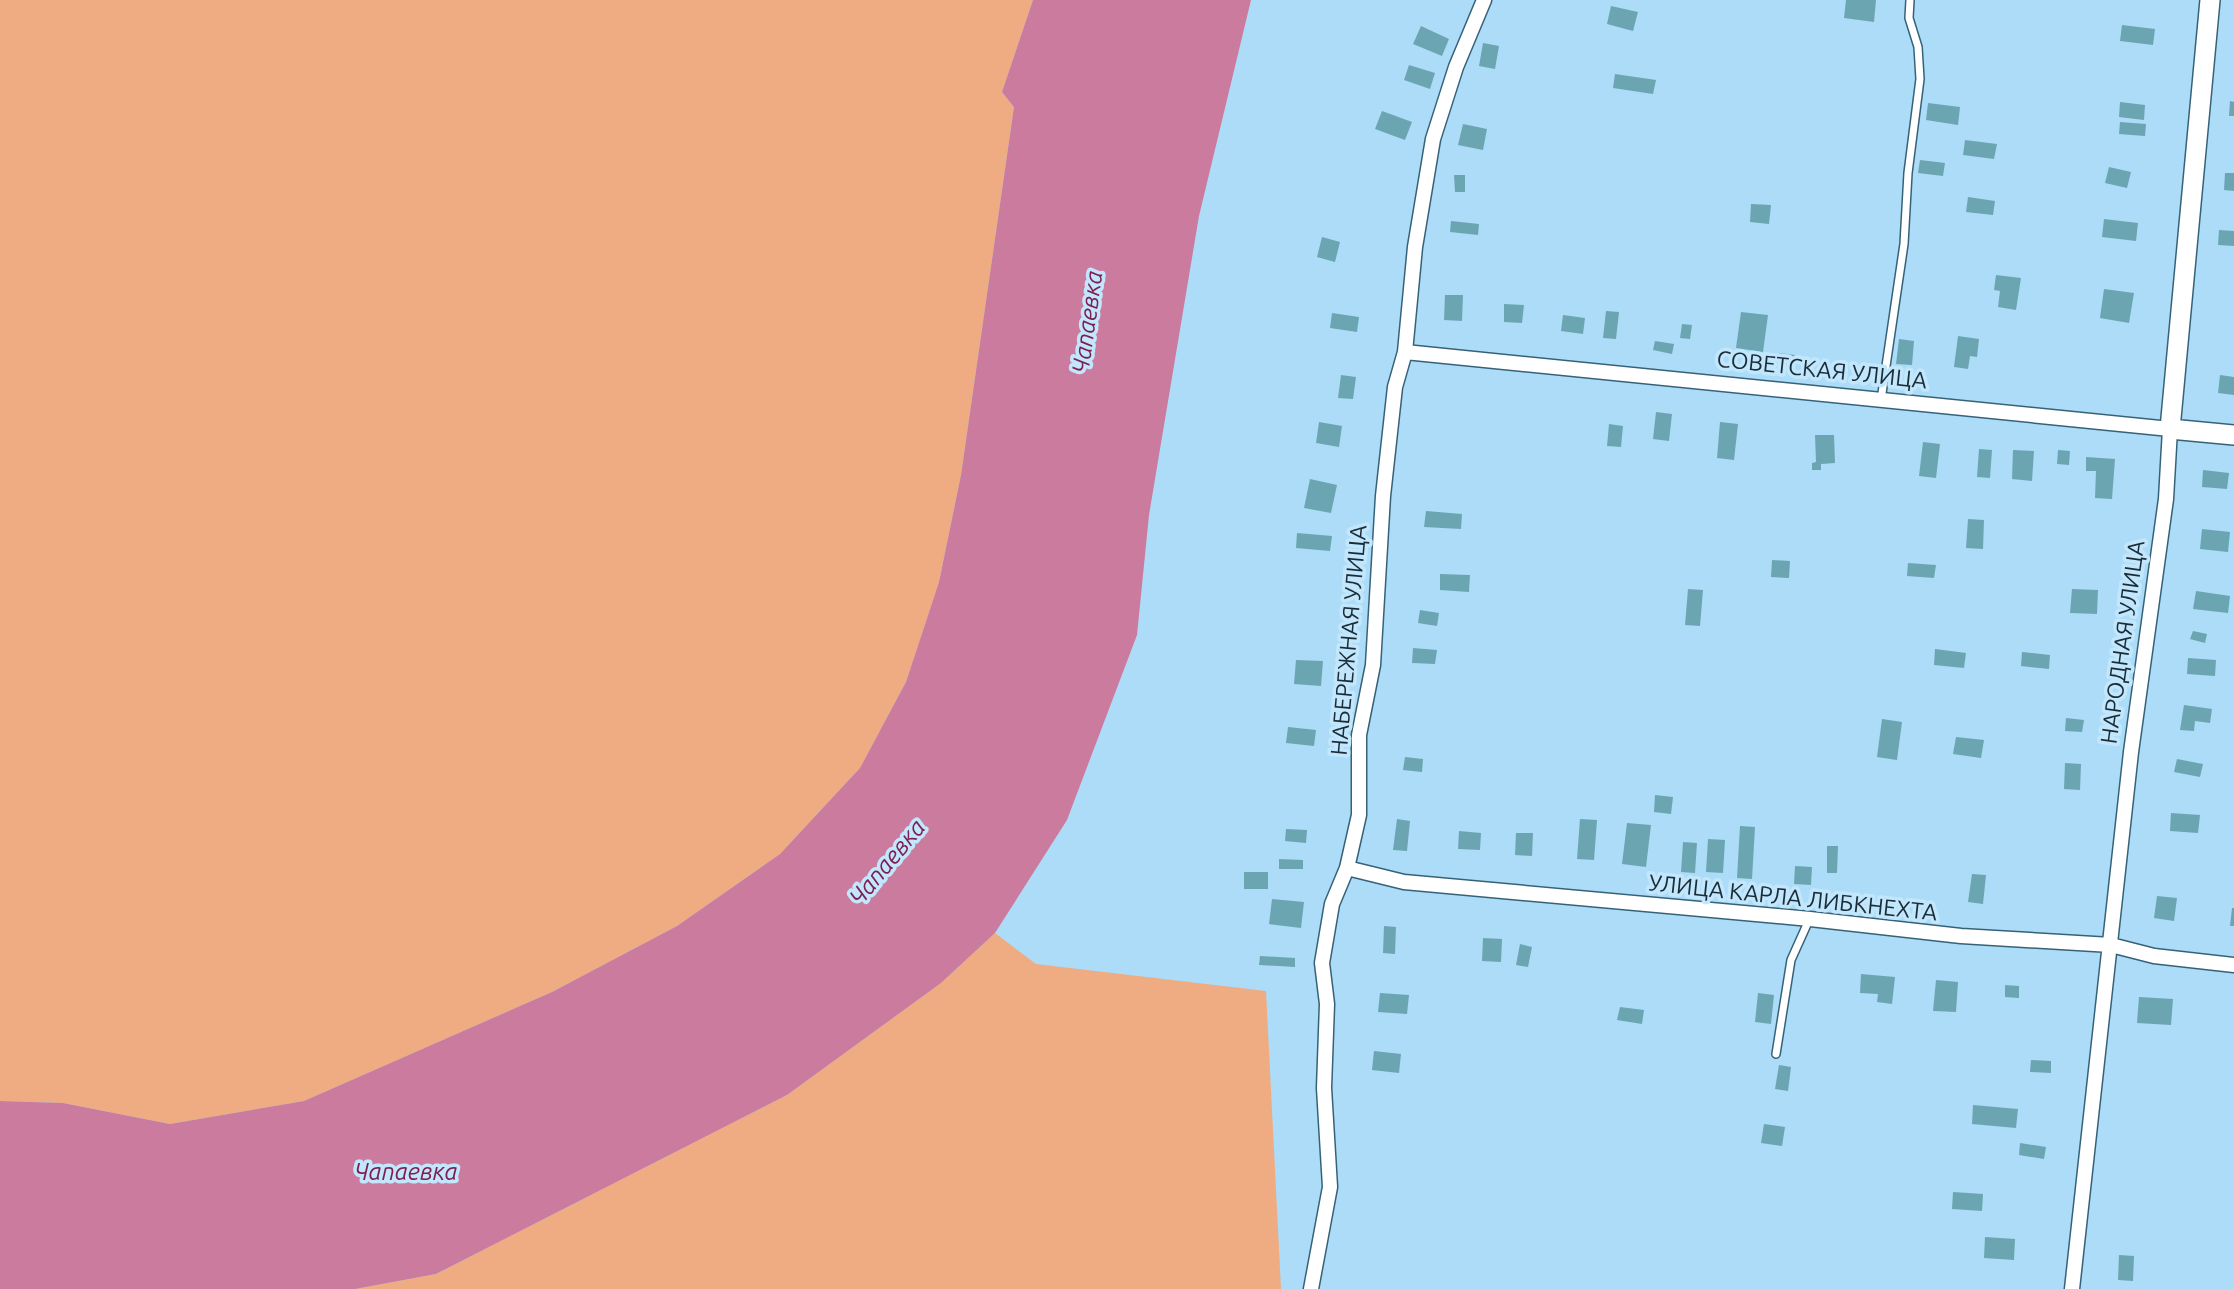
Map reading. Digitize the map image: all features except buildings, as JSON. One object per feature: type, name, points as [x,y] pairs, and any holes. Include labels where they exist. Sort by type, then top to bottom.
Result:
[{"type":"street","name":"НАБЕРЕЖНАЯ УЛИЦА","points":[[1311,1289],[1330,1187],[1324,1088],[1327,1004],[1322,963],[1332,904],[1347,868],[1359,815],[1359,735],[1373,665],[1383,496],[1392,414],[1405,352],[1415,247],[1433,139],[1456,67],[1484,0]]},
{"type":"street","name":"НАРОДНАЯ УЛИЦА","points":[[2072,1289],[2131,752],[2166,499],[2170,429],[2210,0]]},
{"type":"street","name":"СОВЕТСКАЯ УЛИЦА","points":[[1405,352],[2234,435]]},
{"type":"street","name":"УЛИЦА КАРЛА ЛИБКНЕХТА","points":[[1347,868],[1404,882],[1810,919],[1961,936],[2111,945],[2154,956],[2234,965]]},
{"type":"lane","points":[[1881,400],[1904,244],[1908,173],[1920,79],[1918,47],[1909,18],[1910,0]]},
{"type":"lane","points":[[1776,1054],[1790,960],[1810,919]]},
{"type":"shaded area","points":[[0,0],[1033,0],[1002,92],[1014,107],[961,475],[939,582],[906,682],[860,768],[780,854],[677,926],[552,992],[304,1101],[170,1124],[63,1103],[0,1101]]},
{"type":"shaded area","points":[[995,933],[1036,964],[1266,991],[1281,1289],[355,1289],[436,1274],[787,1095],[941,983]]},
{"type":"water","name":"Чапаевка","points":[[1033,0],[1251,0],[1199,216],[1149,515],[1137,635],[1067,820],[995,933],[941,983],[787,1095],[436,1274],[355,1289],[0,1289],[0,1101],[63,1103],[170,1124],[304,1101],[552,992],[677,926],[780,854],[860,768],[906,682],[939,582],[961,475],[1014,107],[1002,92]]}]
